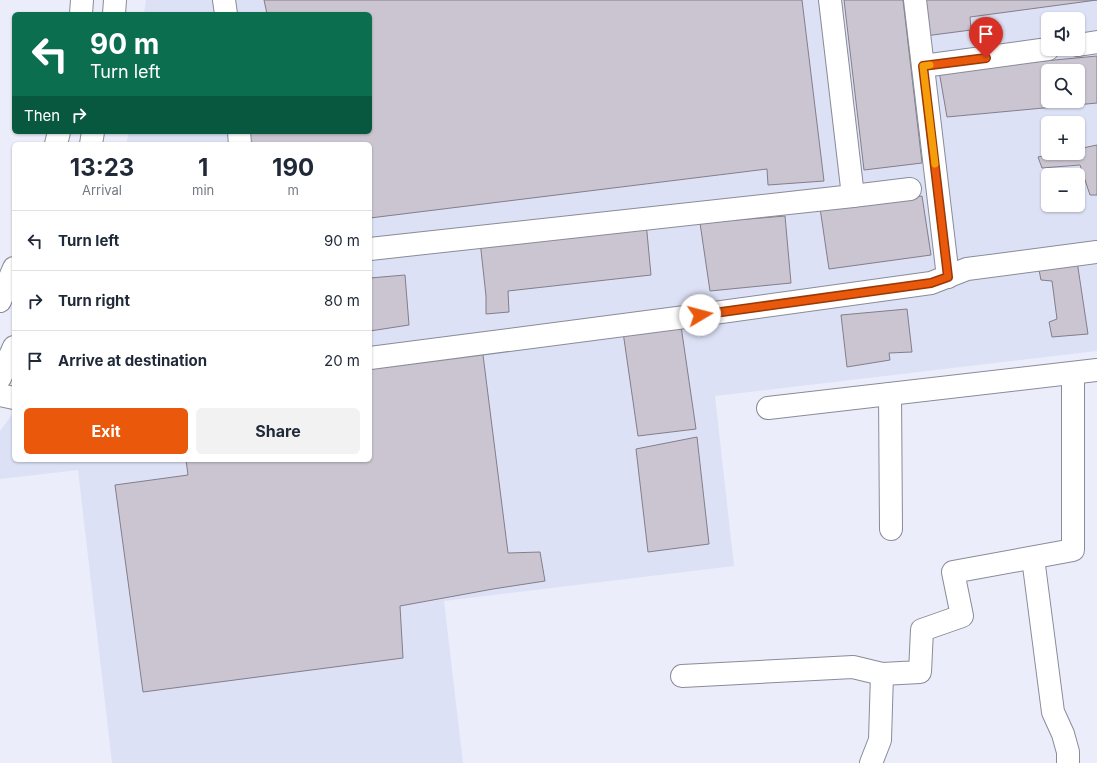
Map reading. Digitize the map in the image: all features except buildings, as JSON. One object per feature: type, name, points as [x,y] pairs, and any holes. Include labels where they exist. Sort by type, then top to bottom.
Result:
[{"type":"main road","points":[[81,12],[82,0]]},
{"type":"main road","points":[[114,12],[115,0]]},
{"type":"main road","points":[[224,0],[226,12]]},
{"type":"main road","points":[[830,0],[853,196]]},
{"type":"main road","points":[[915,0],[948,277]]},
{"type":"main road","points":[[1085,44],[1097,42]]},
{"type":"main road","points":[[923,66],[1041,50]]},
{"type":"main road","points":[[372,249],[853,196],[910,188]]},
{"type":"main road","points":[[372,358],[931,283],[967,268],[1097,252]]},
{"type":"main road","points":[[0,301],[12,273]]},
{"type":"main road","points":[[0,378],[12,351]]},
{"type":"main road","points":[[768,408],[1097,370]]},
{"type":"main road","points":[[682,676],[853,667],[882,674],[920,672],[922,630],[962,616],[953,572],[1073,550],[1073,372]]},
{"type":"main road","points":[[890,394],[891,529]]},
{"type":"main road","points":[[0,395],[12,398]]},
{"type":"main road","points":[[1033,558],[1053,712],[1064,734],[1068,752],[1068,763]]},
{"type":"main road","points":[[871,763],[880,740],[882,674]]},
{"type":"shaded area","points":[[146,0],[1097,0],[1097,351],[715,396],[734,566],[444,601],[463,763],[112,763],[78,470],[0,479],[0,431],[12,415],[12,462],[372,462],[372,142],[126,142],[128,134],[372,134],[372,12],[144,12]]},
{"type":"slow traffic","points":[[930,65],[923,66],[935,164]]},
{"type":"route","points":[[700,315],[931,283],[948,277],[923,66],[986,58]]}]
